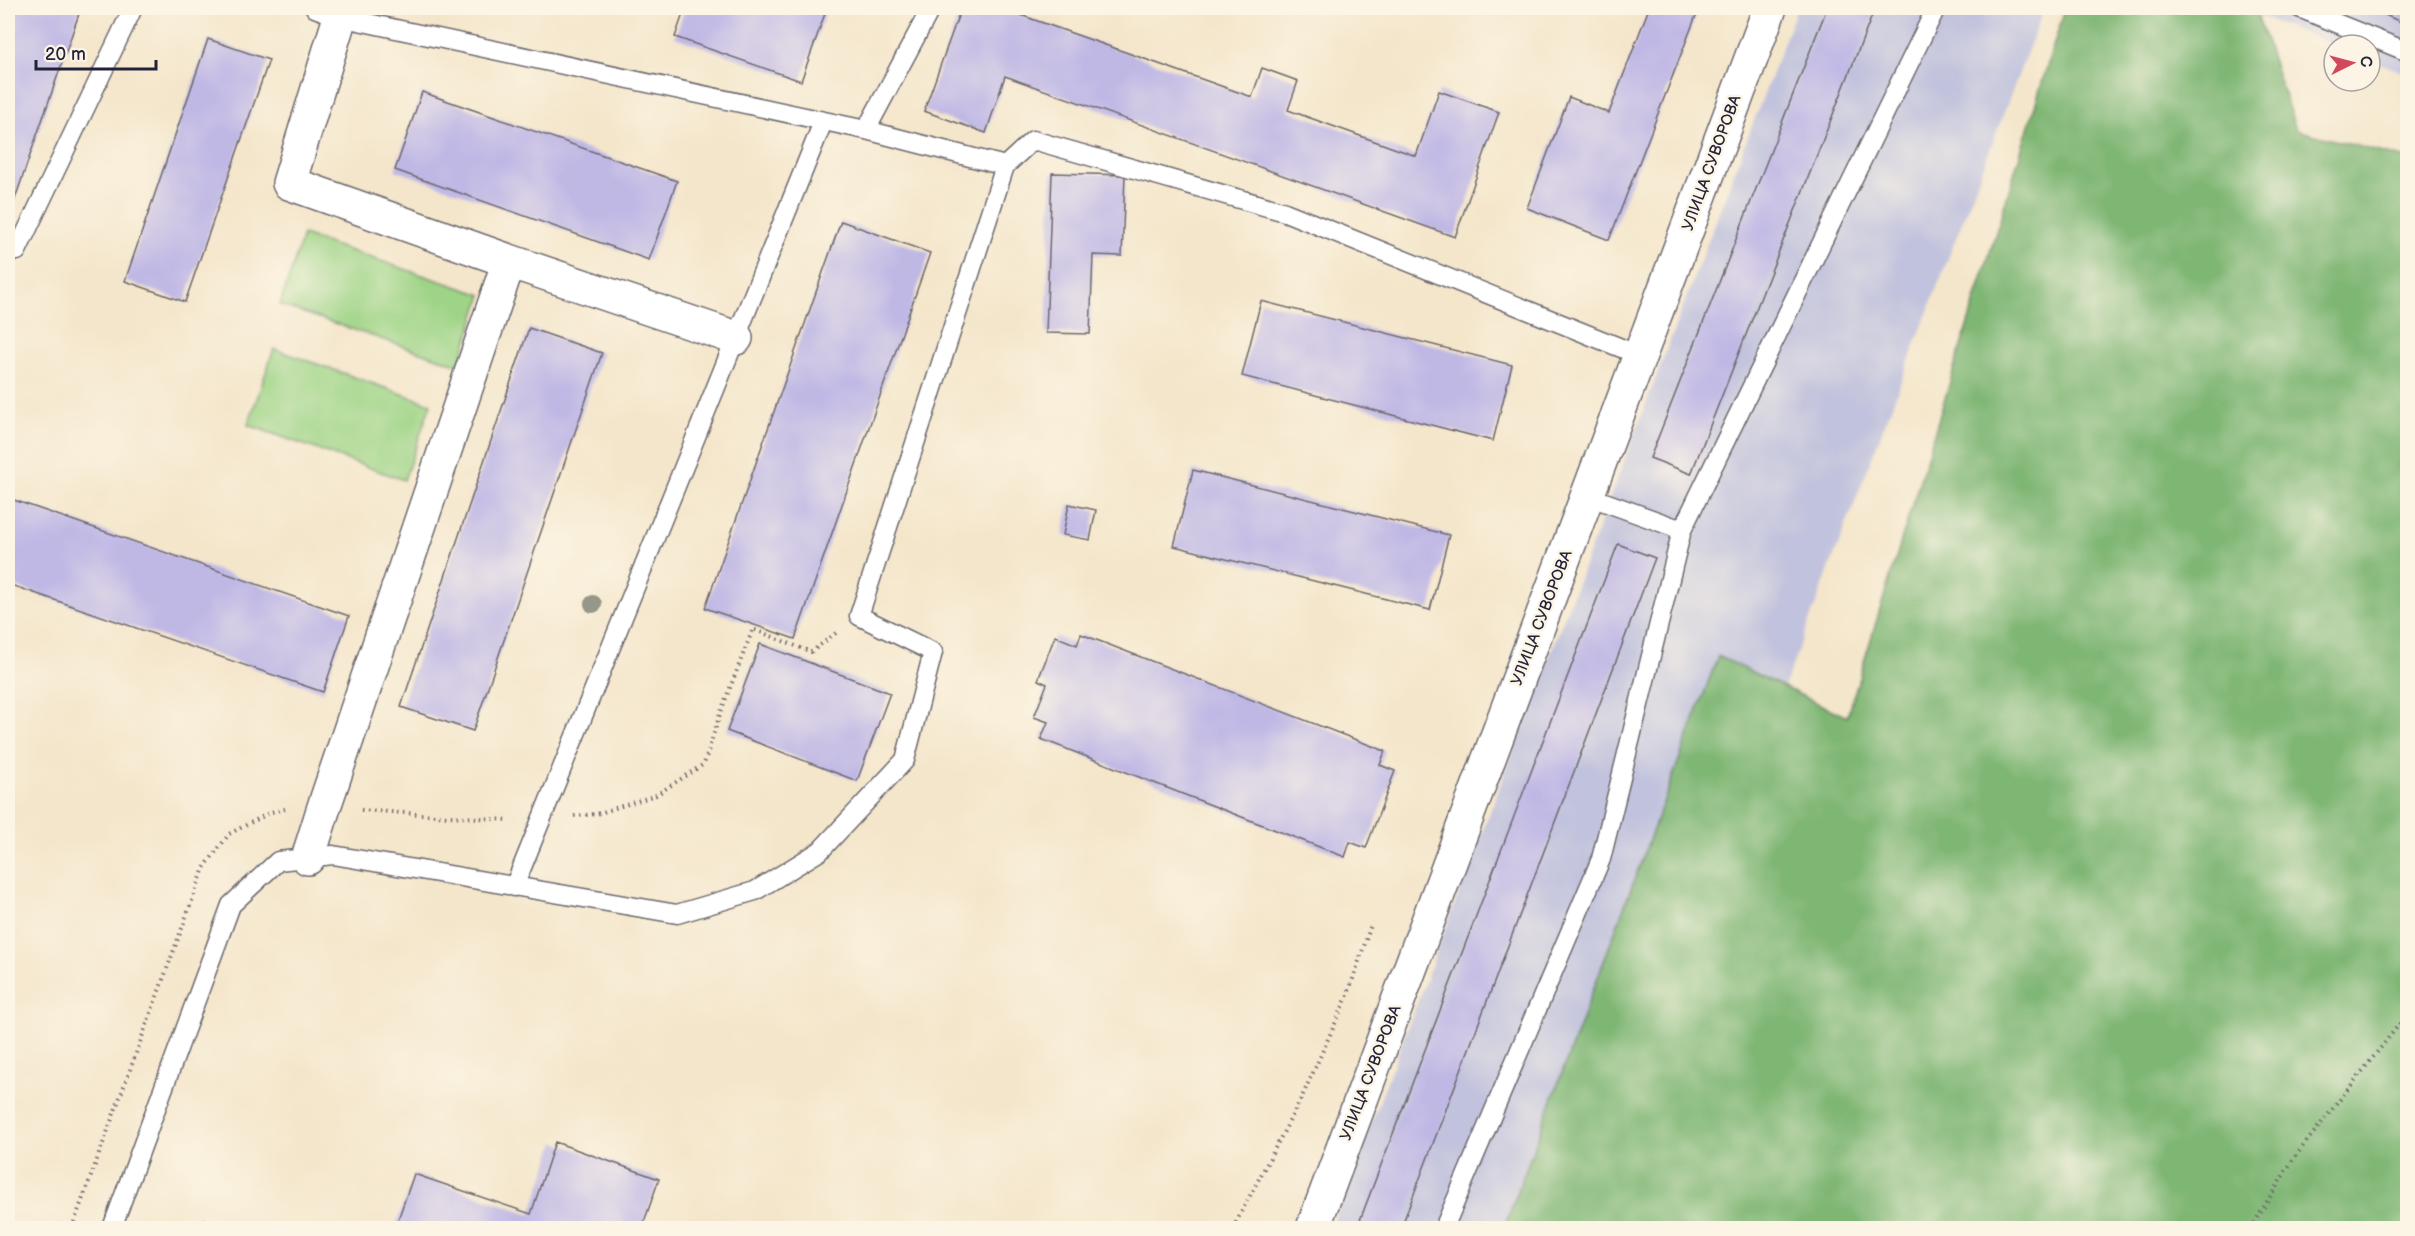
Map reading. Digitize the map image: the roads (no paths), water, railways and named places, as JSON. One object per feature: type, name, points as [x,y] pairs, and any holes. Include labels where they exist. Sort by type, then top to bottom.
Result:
[{"type":"street","name":"УЛИЦА СУВОРОВА","points":[[1313,1228],[1770,8]]},
{"type":"street","points":[[327,12],[289,183],[736,338]]},
{"type":"street","points":[[308,858],[509,261]]},
{"type":"lane","points":[[8,252],[17,251],[132,8]]},
{"type":"lane","points":[[866,130],[931,8]]},
{"type":"lane","points":[[1444,1228],[1601,859],[1682,530],[1936,8]]},
{"type":"lane","points":[[2299,8],[2408,52]]},
{"type":"lane","points":[[327,12],[866,130],[1005,166]]},
{"type":"lane","points":[[514,887],[823,122]]},
{"type":"lane","points":[[112,1228],[231,905],[278,861],[333,855],[677,914],[755,891],[820,851],[905,760],[933,652],[859,616],[1005,166],[1033,140],[1285,212],[1641,356]]},
{"type":"lane","points":[[1588,496],[1682,530]]}]
